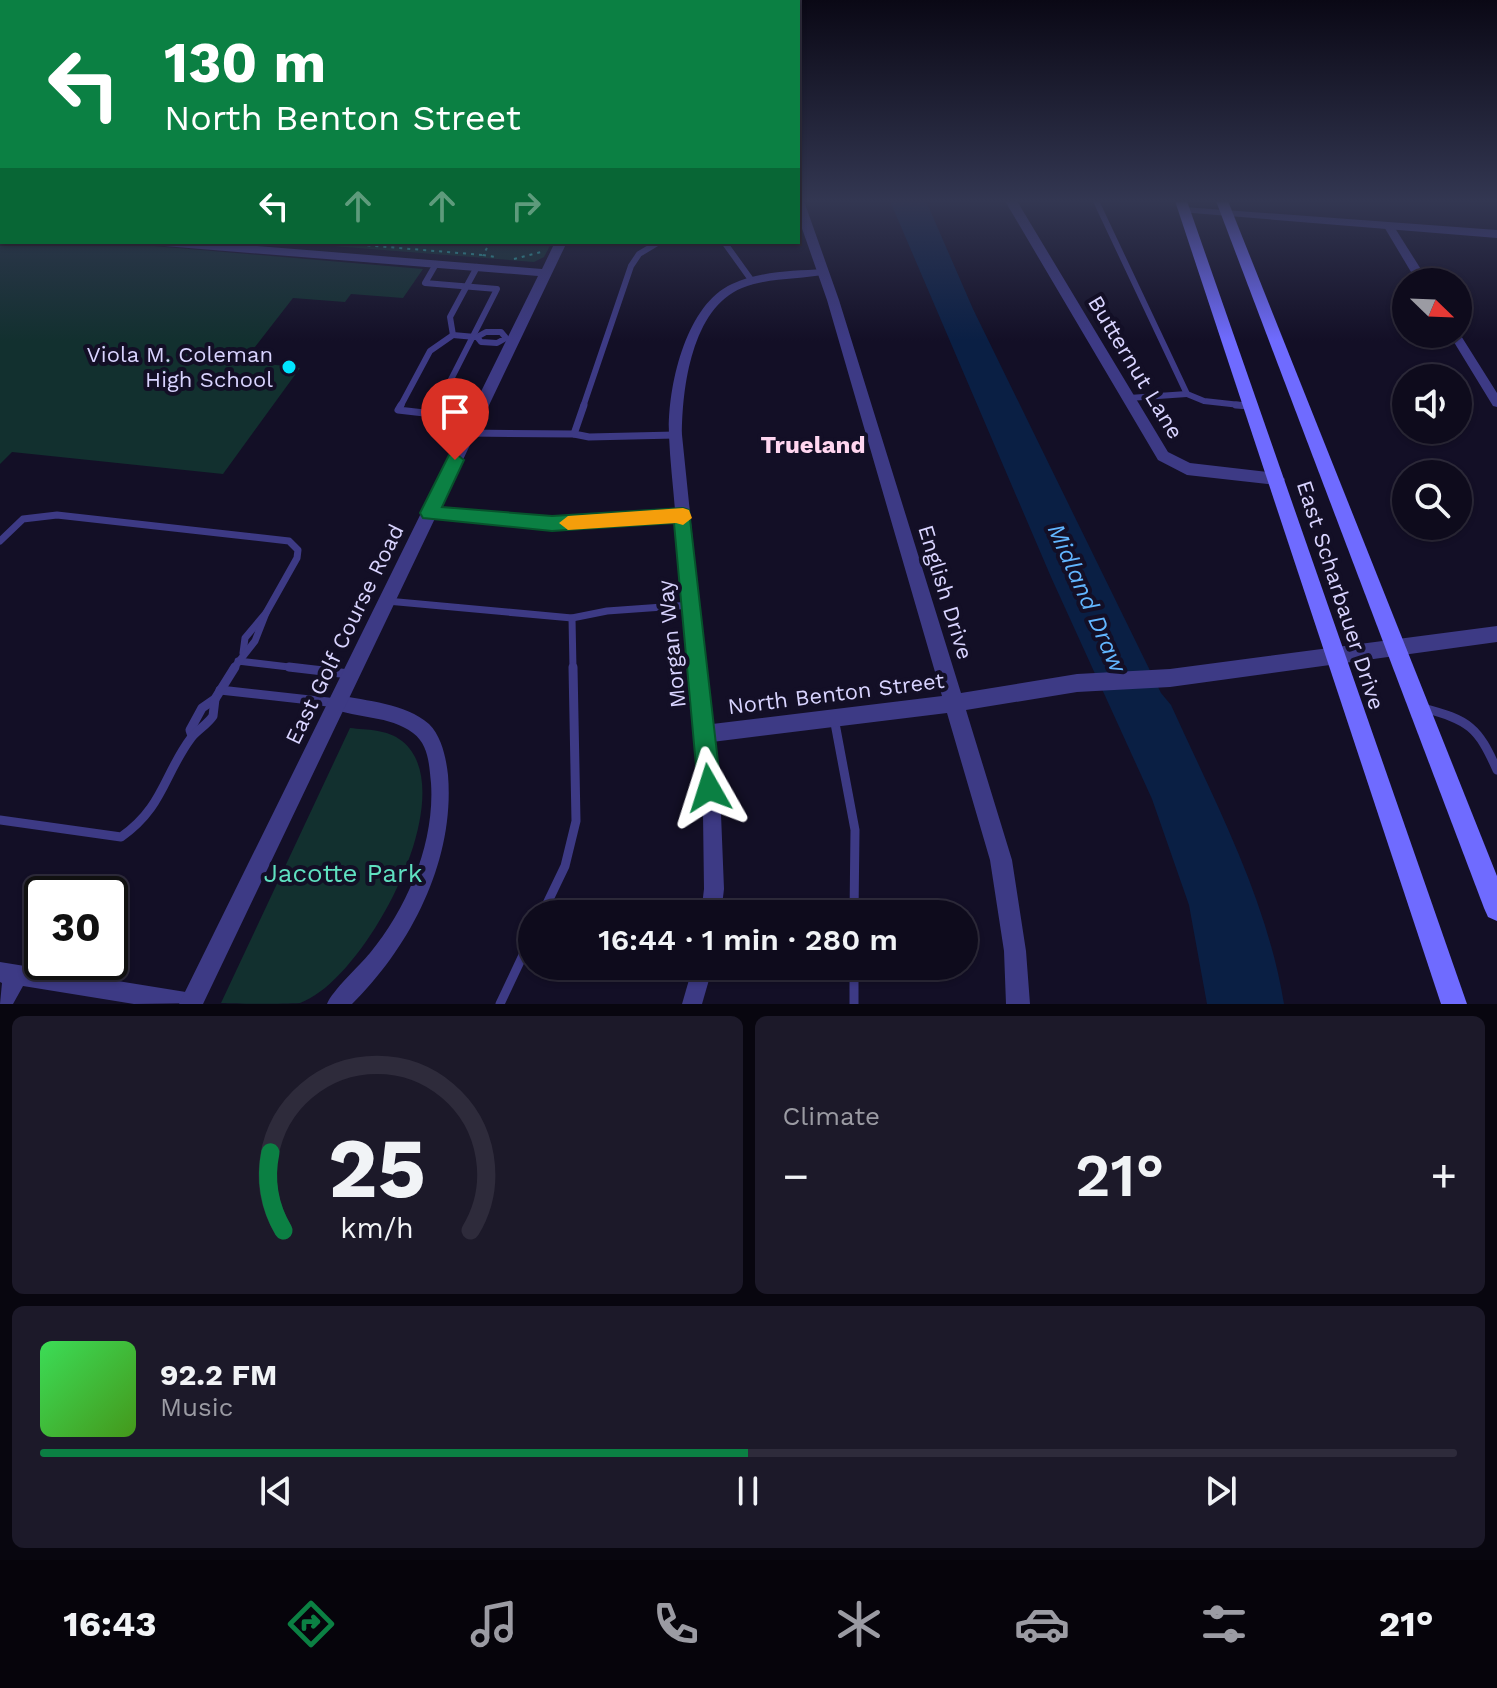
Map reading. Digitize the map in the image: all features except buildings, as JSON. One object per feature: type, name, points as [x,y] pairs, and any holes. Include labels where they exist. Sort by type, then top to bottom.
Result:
[{"type":"main road","name":"East Scharbauer Drive","points":[[1197,248],[1454,1004]]},
{"type":"main road","name":"East Scharbauer Drive","points":[[1241,248],[1497,908]]},
{"type":"street","points":[[249,248],[436,264],[480,261],[546,273]]},
{"type":"street","name":"East Golf Course Road","points":[[192,1003],[430,513],[510,338],[546,273],[551,248]]},
{"type":"street","name":"English Drive","points":[[814,248],[956,703],[1005,877],[1015,951],[1018,1004]]},
{"type":"street","name":"Butternut Lane","points":[[1039,248],[1158,450],[1174,463],[1206,472],[1277,479]]},
{"type":"street","points":[[1402,248],[1414,268]]},
{"type":"street","name":"Morgan Way","points":[[711,900],[713,838],[675,435],[676,401],[697,321],[707,306],[725,291],[752,281],[823,272]]},
{"type":"street","points":[[1464,348],[1497,403]]},
{"type":"street","points":[[430,513],[552,523],[683,515]]},
{"type":"street","name":"North Benton Street","points":[[704,734],[956,703],[1077,683],[1170,678],[1496,635]]},
{"type":"street","points":[[337,703],[397,715],[422,728],[435,750],[441,787],[438,832],[419,889],[386,945],[337,1004]]},
{"type":"street","points":[[1,1004],[9,974],[192,1003]]},
{"type":"street","points":[[692,1004],[699,980]]},
{"type":"lane","points":[[574,434],[631,266],[639,254],[649,248]]},
{"type":"lane","points":[[728,248],[752,281]]},
{"type":"lane","points":[[1118,248],[1187,394]]},
{"type":"lane","points":[[453,335],[450,317],[480,261]]},
{"type":"lane","points":[[433,414],[497,289],[425,283],[436,264]]},
{"type":"lane","points":[[510,338],[497,343],[453,335],[430,351],[398,410],[433,414],[472,425],[589,437],[675,435]]},
{"type":"lane","points":[[1127,398],[1187,394],[1204,401],[1252,407]]},
{"type":"lane","points":[[0,541],[23,519],[57,515],[289,541],[298,550],[297,558],[266,613],[258,635],[240,657],[218,694],[214,715],[202,730],[192,736],[146,817],[134,830],[121,837],[0,820]]},
{"type":"lane","points":[[387,601],[572,618],[607,611],[691,605]]},
{"type":"lane","points":[[549,900],[565,866],[576,821],[572,618]]},
{"type":"lane","points":[[240,657],[351,674]]},
{"type":"lane","points":[[218,694],[337,703]]},
{"type":"lane","points":[[1418,707],[1465,718],[1475,726],[1497,770]]},
{"type":"lane","points":[[834,717],[855,830],[854,900]]},
{"type":"lane","points":[[500,1004],[518,966]]},
{"type":"lane","points":[[854,980],[854,1004]]},
{"type":"path","points":[[384,248],[480,261],[497,257]]},
{"type":"path","points":[[480,261],[487,248]]},
{"type":"path","points":[[511,259],[541,253],[547,248]]},
{"type":"green space","points":[[0,248],[176,248],[423,269],[403,298],[351,294],[345,302],[293,298],[244,361],[300,368],[223,474],[12,452],[0,464]]},
{"type":"green space","points":[[356,248],[549,248],[544,257],[534,262]]},
{"type":"green space","name":"Jacotte Park","points":[[350,728],[396,737],[419,766],[422,800],[415,841],[399,883],[378,924],[352,960],[326,988],[300,1003],[221,1003]]},
{"type":"water","name":"Midland Draw","points":[[910,248],[946,248],[973,309],[1161,693],[1171,705],[1222,815],[1265,927],[1284,1004],[1207,1004],[1189,905],[1152,799],[1051,577]]},
{"type":"slow traffic","points":[[568,523],[683,515],[683,518]]},
{"type":"place","name":"Viola M. Coleman High School","points":[[289,367]]},
{"type":"district","name":"Trueland","points":[[813,445]]},
{"type":"route","points":[[455,460],[430,513],[552,523],[683,515],[709,788]]}]
